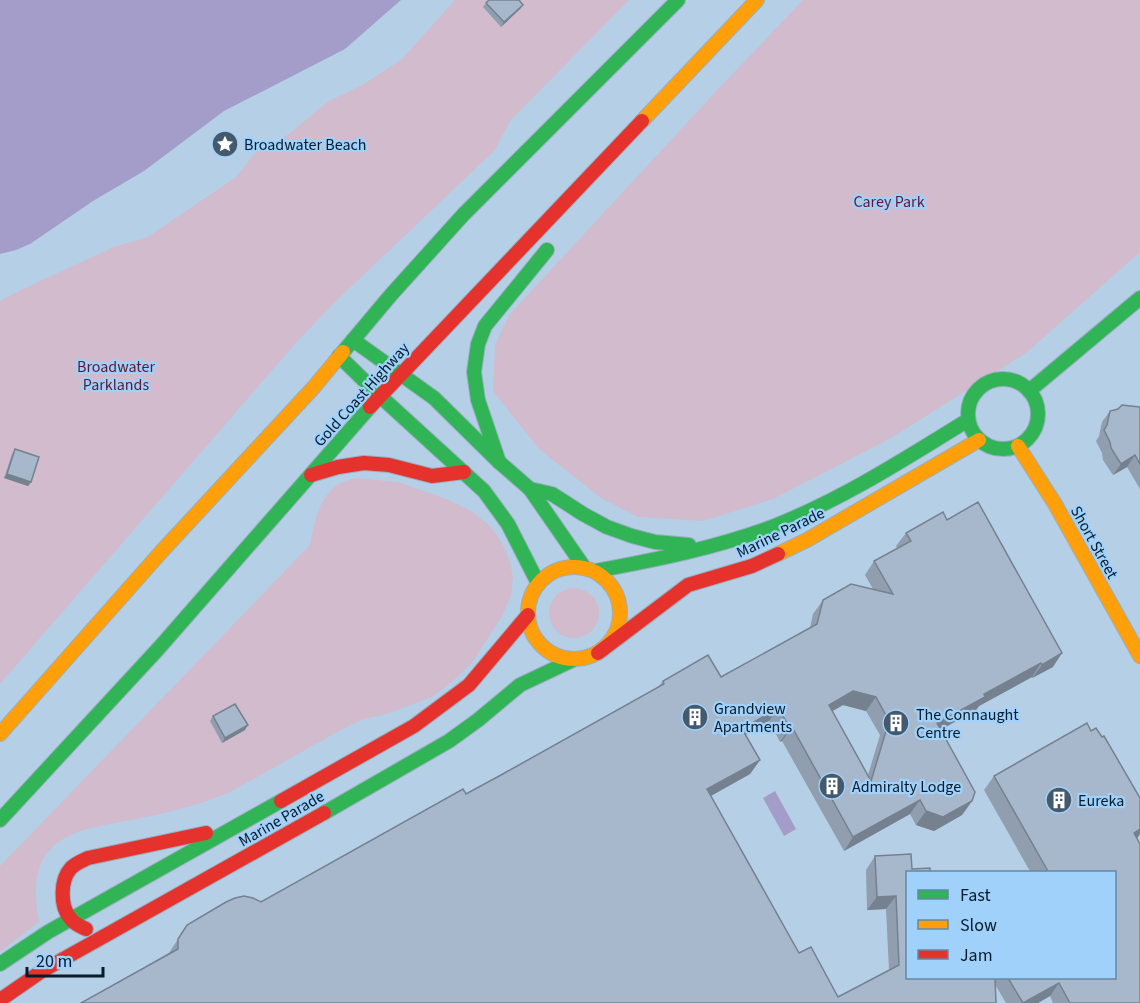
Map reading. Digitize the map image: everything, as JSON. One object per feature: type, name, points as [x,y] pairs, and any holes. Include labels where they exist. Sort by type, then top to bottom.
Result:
[{"type":"main road","points":[[0,734],[162,551],[314,387],[390,296],[463,215],[678,0]]},
{"type":"main road","name":"Gold Coast Highway","points":[[0,820],[159,648],[380,396],[757,0]]},
{"type":"main road","points":[[633,151],[648,115]]},
{"type":"main road","points":[[499,462],[478,400],[474,372],[478,344],[485,326],[553,242]]},
{"type":"main road","points":[[1029,392],[1140,298]]},
{"type":"main road","points":[[353,340],[434,398],[530,489],[589,569]]},
{"type":"main road","points":[[339,356],[464,472],[498,507],[515,535],[538,584]]},
{"type":"main road","points":[[1001,379],[1023,386],[1035,402],[1037,416],[1035,428],[1027,440],[1018,446],[1002,450],[990,447],[979,440],[968,420],[968,408],[972,398],[984,385],[1001,379]]},
{"type":"main road","name":"Marine Parade","points":[[589,569],[656,561],[770,527],[815,507],[911,456],[968,420]]},
{"type":"main road","name":"Marine Parade","points":[[598,653],[688,585],[752,566],[773,557],[807,540],[979,440]]},
{"type":"main road","name":"Short Street","points":[[1018,446],[1054,504],[1140,656]]},
{"type":"main road","points":[[311,475],[338,466],[364,463],[389,465],[432,476],[464,472]]},
{"type":"main road","points":[[530,489],[552,494],[607,527],[632,536],[655,542],[709,547]]},
{"type":"main road","points":[[571,566],[589,569],[607,579],[615,590],[620,604],[621,618],[617,632],[609,644],[598,653],[587,658],[561,658],[538,642],[531,629],[528,604],[532,593],[547,574],[571,566]]},
{"type":"main road","name":"Marine Parade","points":[[0,964],[48,932],[414,726],[469,685],[528,615]]},
{"type":"main road","name":"Marine Parade","points":[[0,1000],[34,975],[449,741],[520,685],[575,659]]},
{"type":"main road","points":[[102,938],[70,920],[63,901],[63,882],[70,869],[88,858],[232,828]]},
{"type":"main road","points":[[0,988],[9,987],[34,975]]},
{"type":"green space","name":"Broadwater Parklands","points":[[455,0],[629,0],[510,121],[495,150],[335,302],[295,344],[0,684],[0,301],[114,247],[148,237],[236,177],[254,154],[289,134],[327,102],[364,84],[401,60]]},
{"type":"green space","name":"Carey Park","points":[[803,0],[1140,0],[1140,252],[1026,353],[891,438],[773,499],[703,521],[638,517],[601,498],[539,449],[493,391],[495,344],[509,315]]},
{"type":"green space","points":[[355,478],[398,482],[446,499],[471,511],[489,525],[501,541],[509,559],[513,577],[511,596],[502,616],[472,663],[432,697],[348,726],[232,791],[181,809],[91,828],[60,841],[49,851],[38,874],[36,888],[39,922],[0,952],[0,866],[310,545],[318,512],[325,497],[337,485]]},
{"type":"green space","points":[[574,588],[592,595],[599,613],[592,631],[574,638],[556,631],[549,613],[556,595]]},
{"type":"shaded area","points":[[0,0],[401,0],[345,49],[224,111],[144,171],[93,201],[30,244],[0,254]]},
{"type":"shaded area","points":[[775,791],[796,829],[784,836],[763,798]]},
{"type":"building","points":[[489,0],[519,0],[523,5],[504,22],[486,3]]},
{"type":"building","points":[[1122,405],[1140,407],[1140,464],[1135,455],[1121,464],[1104,430],[1110,411]]},
{"type":"building","points":[[15,449],[39,457],[31,482],[7,474]]},
{"type":"building","points":[[978,502],[1062,653],[984,694],[985,697],[937,723],[975,792],[972,801],[943,817],[926,811],[920,800],[853,837],[792,727],[790,728],[778,708],[742,729],[760,760],[707,789],[799,953],[811,947],[838,997],[899,965],[896,896],[877,897],[875,856],[911,854],[912,869],[930,868],[930,871],[906,871],[906,979],[995,979],[996,1003],[81,1003],[178,949],[178,939],[187,925],[226,902],[244,896],[261,902],[463,789],[466,794],[501,775],[664,684],[663,681],[708,655],[721,677],[817,624],[823,600],[851,584],[893,594],[874,561],[911,541],[906,533],[943,512],[947,520]],"holes":[[[853,691],[876,697],[889,721],[871,781],[829,705]]]},
{"type":"building","points":[[235,704],[248,725],[225,738],[213,716]]},
{"type":"building","points":[[1087,723],[1091,731],[1096,728],[1102,737],[1104,736],[1140,798],[1140,829],[1134,833],[1140,844],[1140,1003],[1070,1003],[1059,983],[1023,1003],[1009,979],[1116,979],[1116,871],[1048,871],[994,776]]},
{"type":"traffic: fast","points":[[343,352],[463,215],[678,0]]},
{"type":"traffic: fast","points":[[499,462],[478,400],[474,372],[478,344],[485,326],[547,250]]},
{"type":"traffic: fast","points":[[1029,391],[1140,298]]},
{"type":"traffic: fast","points":[[353,340],[434,398],[530,489],[584,567]]},
{"type":"traffic: fast","points":[[339,356],[484,491],[508,524],[538,583]]},
{"type":"traffic: fast","points":[[1003,379],[1022,385],[1032,395],[1038,414],[1032,433],[1022,443],[1003,449],[984,443],[974,433],[968,414],[974,395],[984,385],[1003,379]]},
{"type":"traffic: fast","points":[[0,820],[159,648],[370,407]]},
{"type":"traffic: fast","points":[[595,571],[707,547],[772,527],[848,492],[968,420]]},
{"type":"traffic: fast","points":[[530,489],[552,494],[607,527],[632,536],[655,542],[689,545]]},
{"type":"traffic: fast","points":[[324,813],[449,741],[520,685],[575,659]]},
{"type":"traffic: fast","points":[[0,964],[48,932],[281,801]]},
{"type":"traffic: slow","points":[[642,121],[757,0]]},
{"type":"traffic: slow","points":[[0,734],[162,551],[314,387],[343,352]]},
{"type":"traffic: slow","points":[[778,554],[807,540],[979,440]]},
{"type":"traffic: slow","points":[[1018,446],[1055,504],[1140,656]]},
{"type":"traffic: slow","points":[[565,567],[583,567],[600,574],[613,587],[620,604],[620,613],[620,622],[613,639],[600,652],[583,659],[565,659],[548,652],[535,639],[528,622],[528,604],[535,587],[548,574],[565,567]]},
{"type":"traffic: jam","points":[[370,407],[642,121]]},
{"type":"traffic: jam","points":[[311,475],[338,467],[364,463],[389,465],[432,476],[464,472]]},
{"type":"traffic: jam","points":[[598,653],[688,585],[752,566],[778,554]]},
{"type":"traffic: jam","points":[[281,801],[414,726],[469,685],[528,615]]},
{"type":"traffic: jam","points":[[0,1000],[42,971],[324,813]]},
{"type":"traffic: jam","points":[[86,929],[77,925],[64,907],[63,886],[67,873],[73,866],[88,858],[206,833]]},
{"type":"place","name":"Broadwater Beach","points":[[225,144]]},
{"type":"place","name":"Grandview Apartments","points":[[695,717]]},
{"type":"place","name":"The Connaught Centre","points":[[896,723]]},
{"type":"place","name":"Admiralty Lodge","points":[[832,786]]},
{"type":"place","name":"Eureka","points":[[1059,800]]}]
